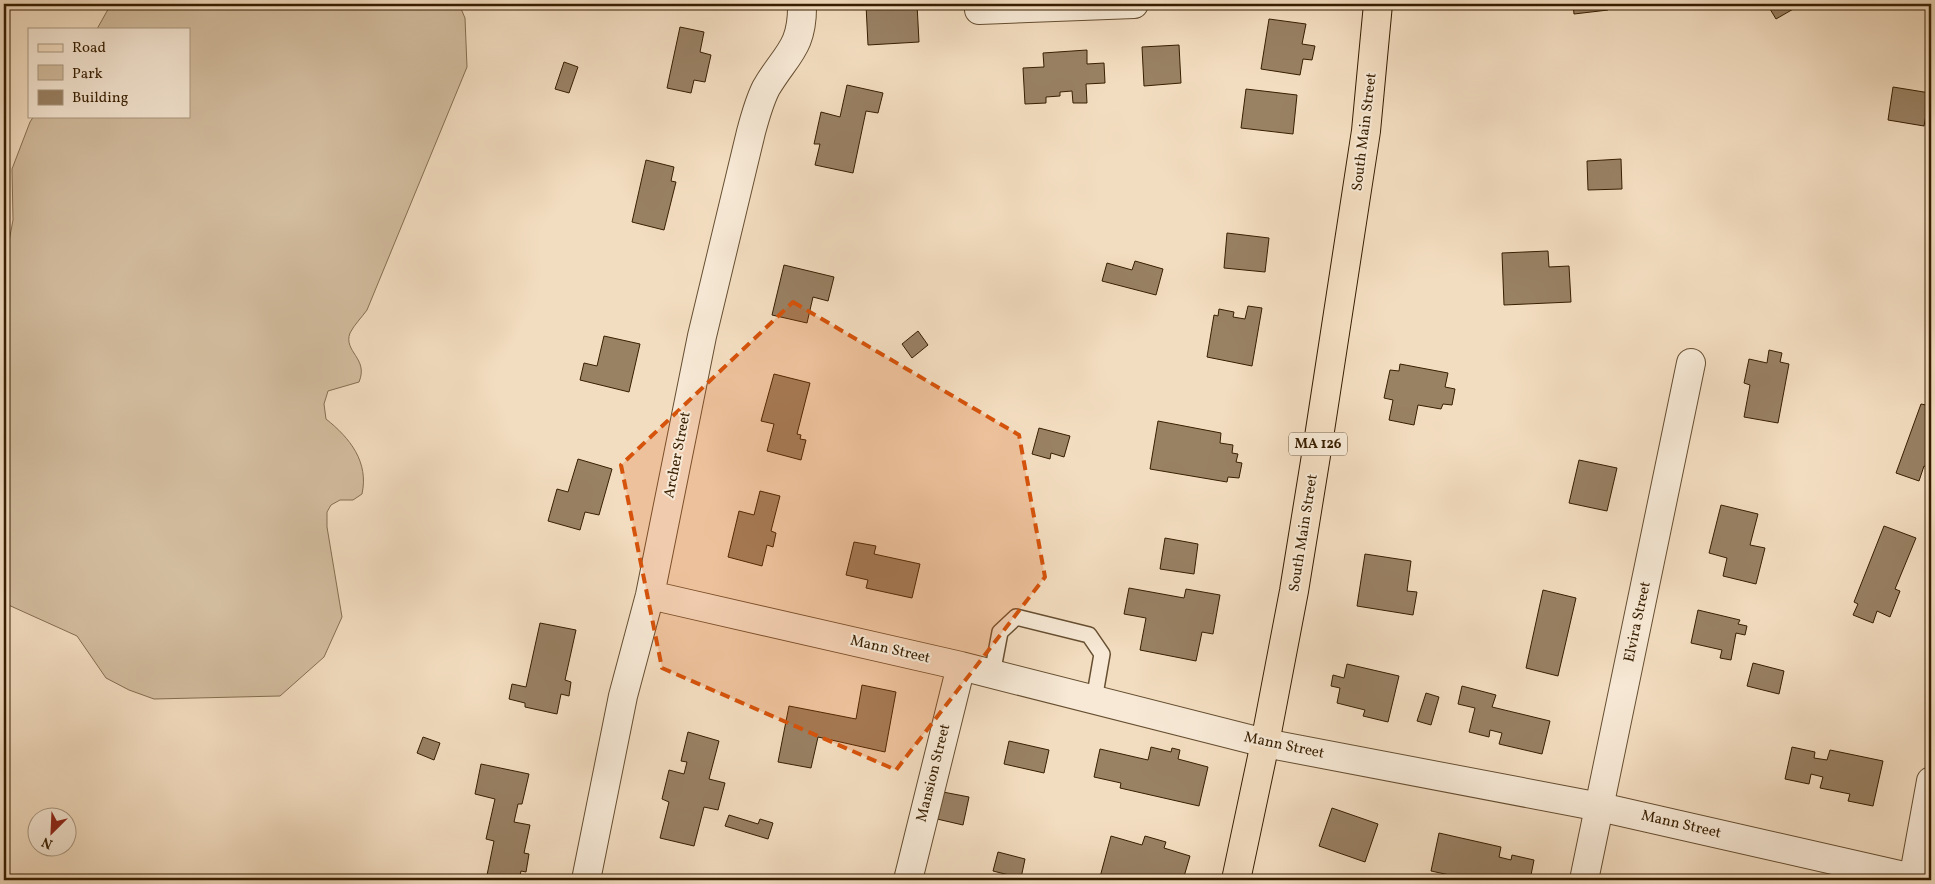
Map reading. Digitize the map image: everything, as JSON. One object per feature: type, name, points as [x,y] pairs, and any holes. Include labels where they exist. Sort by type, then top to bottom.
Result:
[{"type":"main road","name":"South Main Street","points":[[1236,880],[1294,591],[1344,284],[1366,130],[1378,4]]},
{"type":"street","name":"Archer Street","points":[[586,880],[623,696],[650,595],[702,336],[758,106],[766,89],[791,54],[797,41],[801,25],[802,4]]},
{"type":"street","points":[[979,10],[1134,4]]},
{"type":"street","name":"Elvira Street","points":[[1584,880],[1691,363]]},
{"type":"street","name":"Mann Street","points":[[650,595],[961,666],[1265,743],[1600,807],[1916,880]]},
{"type":"street","name":"Mansion Street","points":[[908,880],[961,666]]},
{"type":"street","points":[[1916,880],[1931,781]]},
{"type":"lane","points":[[992,674],[1000,632],[1016,617],[1089,634],[1102,654],[1094,700]]},
{"type":"highlighted area","points":[[793,302],[1019,435],[1045,577],[896,770],[662,668],[621,465]]},
{"type":"green space","points":[[111,4],[459,4],[465,18],[467,67],[367,310],[350,333],[350,345],[361,367],[359,382],[328,391],[324,404],[326,419],[350,443],[356,452],[363,471],[362,494],[353,500],[340,500],[331,505],[327,512],[327,527],[342,617],[324,657],[280,696],[154,699],[129,690],[106,678],[77,636],[4,603],[4,268],[13,220],[12,169],[30,122],[33,118],[190,118],[190,28],[98,28]]},
{"type":"building","points":[[917,4],[919,42],[868,45],[866,5]]},
{"type":"building","points":[[1573,4],[1607,4],[1608,10],[1574,14]]},
{"type":"building","points":[[1674,4],[1709,4],[1710,5],[1674,7]]},
{"type":"building","points":[[1767,4],[1802,4],[1776,19]]},
{"type":"building","points":[[1269,19],[1306,24],[1302,44],[1315,46],[1312,60],[1303,59],[1300,75],[1261,69]]},
{"type":"building","points":[[680,27],[704,32],[700,52],[711,55],[705,82],[694,80],[691,93],[667,88]]},
{"type":"building","points":[[1179,45],[1181,83],[1144,86],[1142,47]]},
{"type":"building","points":[[1087,50],[1087,64],[1104,63],[1105,83],[1086,84],[1087,103],[1073,103],[1072,91],[1060,92],[1060,96],[1046,97],[1046,103],[1025,104],[1023,68],[1044,67],[1043,53]]},
{"type":"building","points":[[564,62],[578,67],[569,93],[555,89]]},
{"type":"building","points":[[847,85],[883,93],[878,113],[866,111],[853,173],[815,165],[820,144],[814,144],[821,112],[840,117]]},
{"type":"building","points":[[1893,87],[1930,93],[1924,126],[1888,120]]},
{"type":"building","points":[[1246,89],[1297,95],[1293,134],[1241,128]]},
{"type":"building","points":[[1621,159],[1622,189],[1588,190],[1587,161]]},
{"type":"building","points":[[646,160],[674,167],[671,181],[676,182],[664,230],[632,222]]},
{"type":"building","points":[[1227,233],[1269,238],[1265,272],[1224,268]]},
{"type":"building","points":[[1931,238],[1931,251],[1926,248]]},
{"type":"building","points":[[1548,251],[1549,267],[1569,266],[1571,302],[1504,305],[1502,253]]},
{"type":"building","points":[[1135,261],[1163,269],[1156,295],[1102,281],[1107,263],[1132,270]]},
{"type":"building","points":[[784,265],[834,277],[828,301],[813,297],[807,323],[772,315]]},
{"type":"building","points":[[1248,306],[1262,308],[1252,366],[1207,357],[1214,315],[1218,316],[1219,309],[1234,312],[1233,317],[1245,319]]},
{"type":"building","points":[[918,331],[928,345],[912,358],[902,344]]},
{"type":"building","points":[[604,336],[640,344],[629,392],[580,380],[584,363],[597,366]]},
{"type":"building","points":[[1769,350],[1782,353],[1780,362],[1789,364],[1778,423],[1744,417],[1750,385],[1744,383],[1749,359],[1767,363]]},
{"type":"building","points":[[1400,364],[1448,373],[1445,387],[1455,389],[1452,405],[1443,404],[1441,409],[1418,405],[1414,425],[1389,420],[1393,400],[1384,398],[1390,370],[1399,371]]},
{"type":"building","points":[[774,374],[810,383],[797,434],[801,435],[800,439],[806,440],[801,460],[767,451],[774,424],[761,421]]},
{"type":"building","points":[[1931,390],[1931,469],[1924,466],[1919,481],[1896,473],[1921,404],[1926,405]]},
{"type":"building","points":[[1158,421],[1221,433],[1220,443],[1233,445],[1232,453],[1238,454],[1236,462],[1242,463],[1239,478],[1228,477],[1227,482],[1150,469]]},
{"type":"building","points":[[1039,428],[1070,436],[1064,457],[1051,453],[1050,459],[1032,454]]},
{"type":"building","points":[[578,459],[612,469],[599,515],[585,512],[580,530],[548,521],[557,489],[568,492]]},
{"type":"building","points":[[1579,460],[1617,468],[1607,511],[1569,503]]},
{"type":"building","points":[[760,491],[780,496],[771,531],[776,533],[773,547],[767,545],[762,566],[728,557],[739,511],[754,515]]},
{"type":"building","points":[[1721,505],[1758,514],[1750,545],[1765,548],[1756,584],[1723,576],[1727,558],[1709,553]]},
{"type":"building","points":[[1884,526],[1916,538],[1895,589],[1900,591],[1890,617],[1877,611],[1873,623],[1853,615],[1858,604],[1854,602]]},
{"type":"building","points":[[1165,538],[1198,544],[1194,574],[1160,569]]},
{"type":"building","points":[[854,542],[876,546],[874,554],[920,564],[912,598],[866,588],[868,580],[846,575]]},
{"type":"building","points":[[1365,554],[1411,561],[1407,591],[1417,592],[1413,615],[1357,606]]},
{"type":"building","points":[[1129,588],[1184,598],[1186,589],[1220,595],[1213,634],[1202,632],[1196,661],[1140,650],[1146,618],[1124,614]]},
{"type":"building","points":[[1543,590],[1576,598],[1558,676],[1526,668]]},
{"type":"building","points":[[1698,610],[1740,620],[1738,624],[1747,626],[1745,635],[1736,633],[1731,660],[1720,658],[1722,650],[1691,643]]},
{"type":"building","points":[[540,623],[576,630],[565,680],[571,682],[569,696],[561,694],[557,714],[525,707],[525,703],[509,699],[512,684],[526,687]]},
{"type":"building","points":[[1753,663],[1784,671],[1779,694],[1747,686]]},
{"type":"building","points":[[1347,664],[1399,676],[1388,722],[1363,716],[1365,710],[1337,703],[1340,688],[1331,686],[1333,675],[1344,678]]},
{"type":"building","points":[[862,685],[896,692],[885,752],[818,737],[811,768],[778,762],[789,706],[856,719]]},
{"type":"building","points":[[1462,686],[1496,695],[1492,707],[1550,721],[1542,754],[1499,744],[1502,733],[1490,730],[1489,737],[1469,732],[1475,708],[1458,704]]},
{"type":"building","points":[[1426,693],[1439,697],[1431,725],[1417,721]]},
{"type":"building","points":[[688,732],[719,741],[709,779],[725,783],[718,810],[704,807],[694,846],[660,838],[669,802],[662,799],[669,770],[684,774],[687,762],[681,761]]},
{"type":"building","points":[[423,737],[440,743],[434,760],[417,753]]},
{"type":"building","points":[[1009,741],[1049,750],[1044,773],[1004,764]]},
{"type":"building","points":[[1151,747],[1171,752],[1172,748],[1180,750],[1178,759],[1208,767],[1199,806],[1120,788],[1121,783],[1094,777],[1100,749],[1148,760]]},
{"type":"building","points":[[1792,747],[1815,752],[1814,758],[1827,760],[1830,750],[1883,761],[1873,806],[1848,801],[1850,794],[1820,788],[1823,777],[1811,774],[1809,784],[1785,779]]},
{"type":"building","points":[[481,764],[529,774],[522,804],[518,804],[514,822],[530,825],[524,853],[529,854],[526,872],[521,871],[519,880],[486,880],[494,841],[486,839],[495,799],[475,794]]},
{"type":"building","points":[[943,792],[969,797],[963,825],[937,819]]},
{"type":"building","points":[[1332,808],[1378,824],[1365,862],[1319,846]]},
{"type":"building","points":[[729,815],[758,824],[760,819],[773,823],[768,839],[725,826]]},
{"type":"building","points":[[1439,833],[1501,847],[1499,857],[1511,860],[1512,855],[1534,860],[1530,880],[1506,880],[1495,877],[1494,880],[1473,880],[1431,871]]},
{"type":"building","points":[[1111,836],[1142,845],[1145,836],[1166,842],[1164,848],[1190,856],[1183,880],[1111,880],[1100,877]]},
{"type":"building","points":[[998,852],[1025,859],[1021,878],[993,871]]}]
